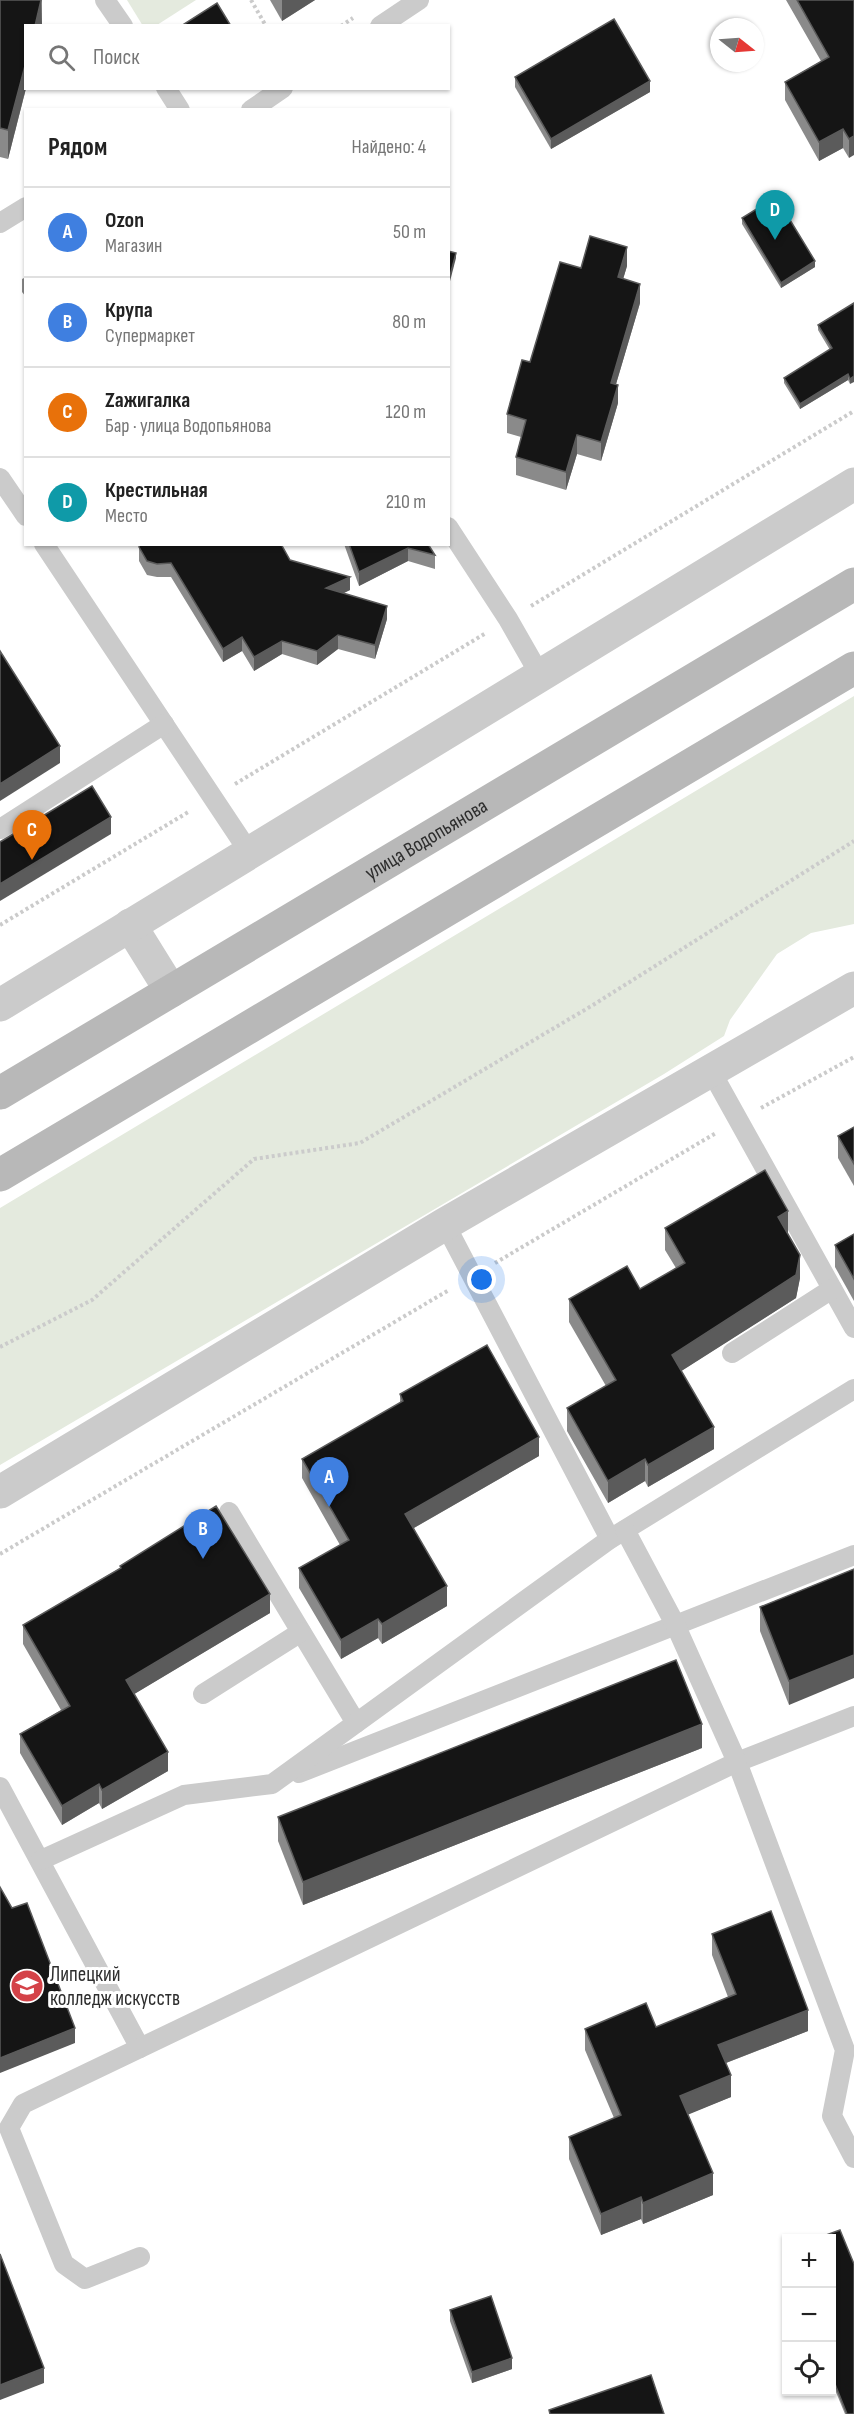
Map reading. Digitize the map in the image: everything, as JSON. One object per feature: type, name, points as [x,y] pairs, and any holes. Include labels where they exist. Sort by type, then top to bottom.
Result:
[{"type":"main road","name":"улица Водопьянова","points":[[0,1093],[854,584]]},
{"type":"main road","points":[[0,1175],[854,668]]},
{"type":"street","points":[[0,1005],[854,484]]},
{"type":"street","points":[[130,925],[171,991]]},
{"type":"street","points":[[0,1492],[445,1224],[854,988]]},
{"type":"lane","points":[[105,0],[122,24]]},
{"type":"lane","points":[[383,24],[419,0]]},
{"type":"lane","points":[[167,90],[178,108]]},
{"type":"lane","points":[[253,108],[280,90]]},
{"type":"lane","points":[[0,223],[24,208]]},
{"type":"lane","points":[[0,478],[24,513]]},
{"type":"lane","points":[[450,530],[508,619],[540,675]]},
{"type":"lane","points":[[45,546],[249,852]]},
{"type":"lane","points":[[0,829],[164,724]]},
{"type":"lane","points":[[711,1071],[854,1328]]},
{"type":"lane","points":[[445,1224],[618,1535],[675,1624],[737,1762],[845,2050],[832,2116],[854,2158]]},
{"type":"lane","points":[[732,1353],[832,1289]]},
{"type":"lane","points":[[272,1784],[618,1535],[854,1389]]},
{"type":"lane","points":[[229,1512],[356,1723]]},
{"type":"lane","points":[[41,1860],[184,1795],[272,1784],[854,1555]]},
{"type":"lane","points":[[203,1694],[301,1632]]},
{"type":"lane","points":[[140,2257],[85,2279],[64,2264],[9,2128],[23,2104],[737,1762],[854,1716]]},
{"type":"lane","points":[[0,1787],[140,2048]]},
{"type":"path","points":[[250,0],[265,24]]},
{"type":"path","points":[[0,925],[854,411]]},
{"type":"path","points":[[0,1347],[92,1300],[254,1159],[360,1143],[603,999],[854,840]]},
{"type":"path","points":[[0,1554],[739,1120],[854,1057]]},
{"type":"shaded area","points":[[127,0],[196,0],[159,24],[142,24]]},
{"type":"shaded area","points":[[854,696],[854,924],[811,933],[777,954],[730,1020],[724,1036],[664,1074],[0,1465],[0,1208]]},
{"type":"building","points":[[0,0],[41,0],[35,24],[24,24],[24,70],[8,130],[0,128]]},
{"type":"building","points":[[797,0],[854,0],[854,136],[849,139],[843,129],[819,142],[785,82],[829,57]]},
{"type":"building","points":[[217,3],[230,24],[184,24]]},
{"type":"building","points":[[614,19],[650,81],[551,139],[515,77]]},
{"type":"building","points":[[776,197],[815,261],[781,283],[742,218]]},
{"type":"building","points":[[590,236],[627,247],[618,277],[640,284],[611,383],[618,385],[601,442],[577,435],[566,472],[516,457],[526,420],[507,414],[522,360],[530,362],[560,262],[581,268]]},
{"type":"building","points":[[450,252],[456,253],[450,276]]},
{"type":"building","points":[[854,303],[854,376],[850,379],[848,374],[800,404],[784,378],[832,348],[818,325]]},
{"type":"building","points":[[282,546],[290,560],[350,577],[326,588],[387,606],[375,645],[338,635],[317,651],[282,641],[254,657],[242,637],[223,649],[171,563],[157,564],[147,561],[139,547]]},
{"type":"building","points":[[350,546],[429,546],[435,555],[408,548],[359,572]]},
{"type":"building","points":[[0,651],[60,746],[0,784]]},
{"type":"building","points":[[92,786],[111,817],[0,884],[0,842]]},
{"type":"building","points":[[854,1127],[854,1164],[838,1136]]},
{"type":"building","points":[[765,1170],[788,1211],[778,1217],[800,1255],[796,1275],[672,1355],[714,1427],[648,1465],[645,1459],[608,1481],[567,1408],[616,1380],[569,1299],[627,1266],[640,1289],[685,1263],[665,1228]]},
{"type":"building","points":[[854,1234],[854,1279],[835,1245]]},
{"type":"building","points":[[487,1345],[539,1437],[405,1514],[447,1586],[382,1624],[378,1619],[341,1640],[299,1568],[349,1540],[302,1459],[403,1401],[400,1394]]},
{"type":"building","points":[[216,1506],[270,1594],[126,1680],[168,1752],[102,1790],[99,1784],[62,1806],[20,1734],[70,1706],[23,1625],[121,1568],[120,1566]]},
{"type":"building","points":[[854,1569],[854,1655],[789,1681],[760,1607]]},
{"type":"building","points":[[676,1660],[702,1724],[303,1882],[278,1817]]},
{"type":"building","name":"Липецкий колледж искусств","points":[[0,1887],[12,1908],[27,1903],[75,2028],[0,2058]]},
{"type":"building","points":[[771,1911],[808,2010],[718,2045],[731,2075],[680,2096],[713,2173],[643,2203],[641,2197],[601,2214],[569,2137],[621,2115],[585,2029],[646,2003],[656,2027],[736,1994],[712,1934]]},
{"type":"building","points":[[840,2230],[854,2264],[854,2414],[847,2414],[836,2386],[836,2234],[829,2234]]},
{"type":"building","points":[[0,2254],[44,2368],[0,2385]]},
{"type":"building","points":[[491,2296],[512,2358],[472,2372],[450,2310]]},
{"type":"building","points":[[651,2375],[664,2414],[550,2414],[549,2410]]},
{"type":"place","name":"Крестильная","points":[[775,240]]},
{"type":"place","name":"Zажигалка","points":[[32,860]]},
{"type":"place","name":"Ozon","points":[[329,1507]]},
{"type":"place","name":"Крупа","points":[[203,1559]]},
{"type":"place","name":"Липецкий колледж искусств","points":[[27,1986]]}]
